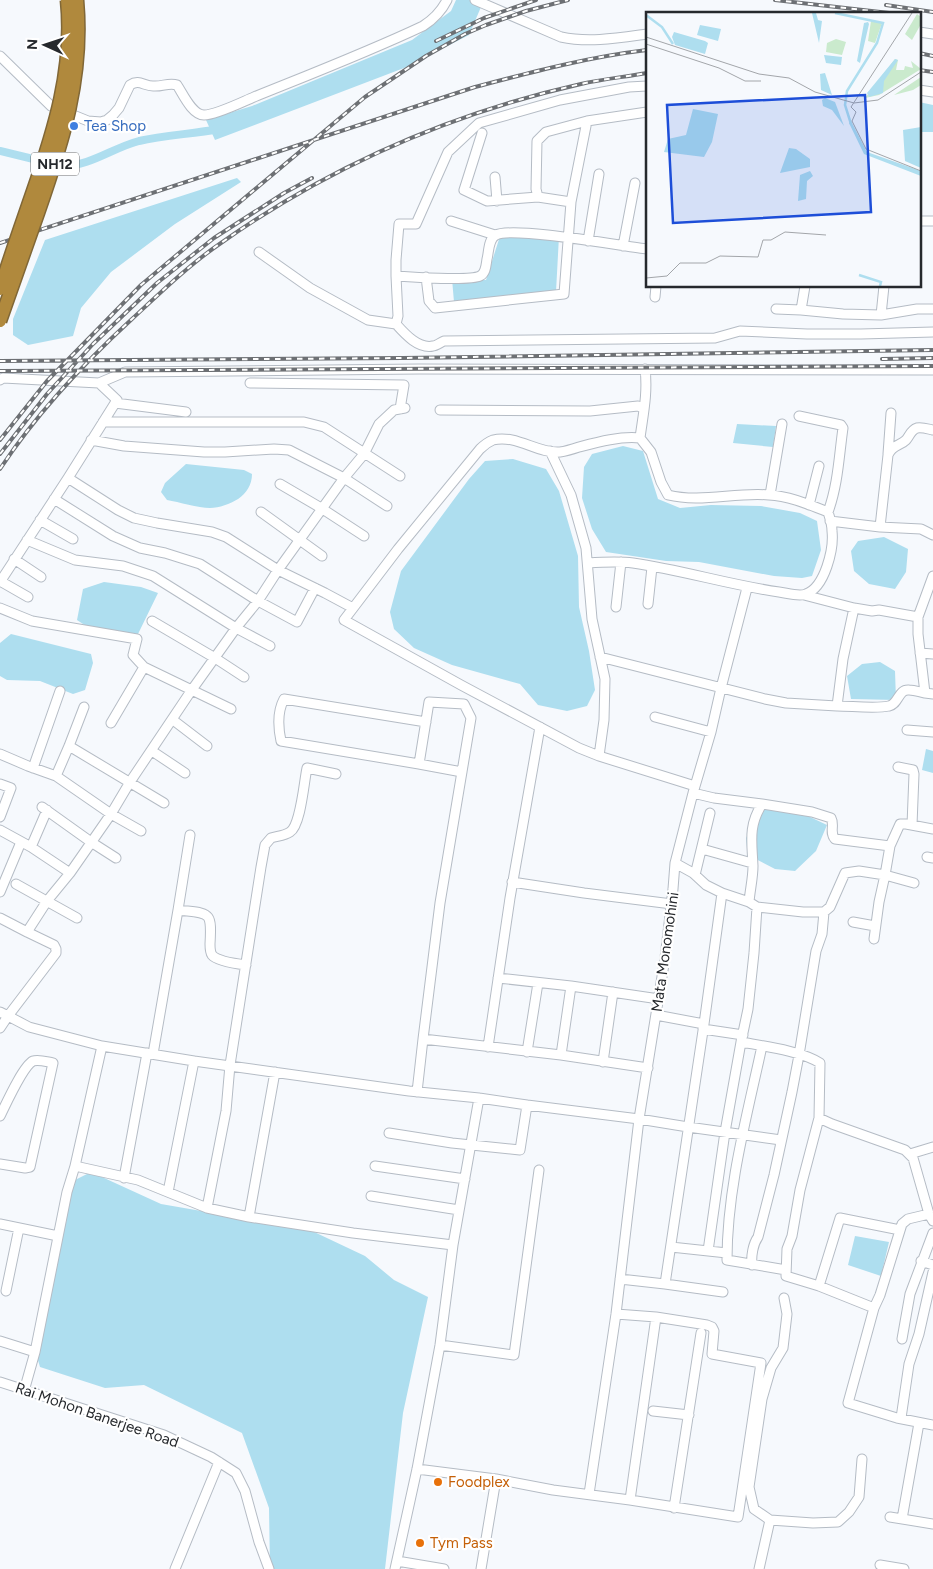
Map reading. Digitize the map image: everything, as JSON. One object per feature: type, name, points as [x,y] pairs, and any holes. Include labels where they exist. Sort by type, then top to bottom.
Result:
[{"type":"highway","name":"NH12","points":[[0,289],[54,130],[67,65],[69,43],[67,0]]},
{"type":"highway","name":"NH12","points":[[0,321],[55,163],[71,106],[79,43],[78,0]]},
{"type":"street","points":[[0,56],[51,106],[88,122],[100,122],[107,120],[113,115],[119,108],[130,85],[134,82],[152,86],[178,85],[197,113],[204,115],[217,112],[423,26],[437,16],[447,0]]},
{"type":"street","points":[[476,0],[561,37],[600,40],[646,34]]},
{"type":"street","points":[[920,32],[933,34]]},
{"type":"street","points":[[396,324],[398,316],[396,260],[399,224],[416,224],[448,152],[478,123],[560,100],[628,87],[646,86]]},
{"type":"street","points":[[920,90],[933,92]]},
{"type":"street","points":[[538,197],[536,188],[537,141],[546,132],[587,121],[646,112]]},
{"type":"street","points":[[426,277],[430,301],[434,308],[564,294],[571,202],[587,121]]},
{"type":"street","points":[[482,133],[464,190],[488,200],[497,201],[538,197],[571,202]]},
{"type":"street","points":[[588,241],[599,174]]},
{"type":"street","points":[[495,177],[497,201]]},
{"type":"street","points":[[623,246],[635,183]]},
{"type":"street","points":[[920,221],[933,221]]},
{"type":"street","points":[[451,222],[495,235],[510,232],[646,249]]},
{"type":"street","points":[[396,276],[463,278],[480,276],[486,270],[490,245],[495,235]]},
{"type":"street","points":[[260,252],[310,288],[368,320],[396,324],[406,336],[420,345],[433,346],[444,341],[715,338],[740,330],[807,334],[933,332]]},
{"type":"street","points":[[655,297],[656,288]]},
{"type":"street","points":[[801,310],[805,288]]},
{"type":"street","points":[[881,315],[884,288]]},
{"type":"street","points":[[776,310],[881,315],[918,309],[933,309]]},
{"type":"street","points":[[398,385],[399,369]]},
{"type":"street","points":[[0,380],[3,378],[99,383],[125,372],[399,369],[933,370]]},
{"type":"street","points":[[645,369],[647,383],[646,403],[643,408],[640,438],[651,452],[661,482],[668,495],[695,498],[770,495],[809,505],[829,517],[880,527],[920,530],[933,535]]},
{"type":"street","points":[[28,597],[0,581],[117,400],[99,383]]},
{"type":"street","points":[[27,932],[46,901],[70,873],[111,814],[130,782],[191,691],[236,628],[258,601],[344,478],[364,454],[379,424],[394,410],[402,409],[404,385],[250,383]]},
{"type":"street","points":[[115,403],[186,412]]},
{"type":"street","points":[[440,410],[590,411],[638,406],[643,408]]},
{"type":"street","points":[[880,527],[891,413]]},
{"type":"street","points":[[799,416],[841,425],[843,428],[838,470],[829,517],[832,531],[831,554],[822,577],[813,590],[804,595]]},
{"type":"street","points":[[103,422],[304,422],[324,427],[400,476]]},
{"type":"street","points":[[770,495],[782,424]]},
{"type":"street","points":[[888,455],[892,448],[904,441],[912,430],[920,428],[933,430]]},
{"type":"street","points":[[640,438],[630,437],[595,443],[561,452],[508,440],[492,440],[480,448],[350,607],[344,620],[579,748],[714,798],[812,812],[831,818],[833,821],[832,835],[835,839],[890,846]]},
{"type":"street","points":[[92,440],[124,446],[204,452],[289,450],[344,478],[387,506]]},
{"type":"street","points":[[550,451],[571,494],[586,548],[592,619],[605,679],[604,720],[599,756]]},
{"type":"street","points":[[809,505],[819,466]]},
{"type":"street","points":[[68,478],[134,518],[212,532],[226,537],[278,570],[325,592],[350,607]]},
{"type":"street","points":[[280,484],[364,536]]},
{"type":"street","points":[[54,499],[123,541],[140,548],[165,553],[200,564],[258,601],[297,622],[315,588]]},
{"type":"street","points":[[261,512],[322,556]]},
{"type":"street","points":[[40,520],[73,539]]},
{"type":"street","points":[[27,540],[75,560],[123,566],[153,576],[236,628],[270,646]]},
{"type":"street","points":[[14,559],[41,577]]},
{"type":"street","points":[[588,563],[621,562],[652,567],[710,578],[747,588],[804,595],[854,608],[872,611],[879,610],[918,617]]},
{"type":"street","points":[[616,607],[621,562]]},
{"type":"street","points":[[648,604],[652,567]]},
{"type":"street","points":[[600,657],[786,703],[886,707],[895,703],[904,691],[929,694],[920,653],[918,617],[933,576]]},
{"type":"street","name":"Mata Monomohini","points":[[589,1494],[616,1314],[640,1119],[672,904],[675,862],[711,732],[747,588]]},
{"type":"street","points":[[0,608],[32,621],[137,638],[133,655],[144,667],[230,709]]},
{"type":"street","points":[[837,706],[843,659],[854,608]]},
{"type":"street","points":[[152,621],[244,677]]},
{"type":"street","points":[[920,653],[933,654]]},
{"type":"street","points":[[111,723],[144,667]]},
{"type":"street","points":[[33,768],[60,691]]},
{"type":"street","points":[[426,722],[284,699],[281,704],[278,727],[281,741],[462,772]]},
{"type":"street","points":[[417,1092],[440,902],[471,718],[464,704],[429,702],[419,764]]},
{"type":"street","points":[[56,776],[84,707]]},
{"type":"street","points":[[655,717],[711,732]]},
{"type":"street","points":[[173,720],[207,746]]},
{"type":"street","points":[[488,1047],[512,882],[540,727]]},
{"type":"street","points":[[907,730],[933,732]]},
{"type":"street","points":[[69,746],[164,803]]},
{"type":"street","points":[[152,751],[185,773]]},
{"type":"street","points":[[0,754],[56,776],[111,814],[141,831]]},
{"type":"street","points":[[898,767],[911,770],[914,774],[912,825]]},
{"type":"street","points":[[207,1208],[226,1111],[230,1065],[266,845],[271,838],[292,831],[297,822],[307,768],[336,774]]},
{"type":"street","points":[[0,784],[11,788],[0,818]]},
{"type":"street","points":[[708,1251],[725,1132],[748,1009],[754,953],[751,840],[752,826],[756,813],[762,804]]},
{"type":"street","points":[[31,847],[44,809],[116,858]]},
{"type":"street","points":[[695,875],[710,813]]},
{"type":"street","points":[[874,939],[890,846],[900,824],[933,829]]},
{"type":"street","points":[[0,830],[31,847],[70,873]]},
{"type":"street","points":[[124,1178],[178,910],[190,835]]},
{"type":"street","points":[[0,892],[21,842]]},
{"type":"street","points":[[702,849],[752,863]]},
{"type":"street","points":[[675,862],[706,885],[722,893],[753,904],[803,912],[824,912],[830,907],[845,873],[859,871],[885,875],[914,883]]},
{"type":"street","points":[[512,882],[672,904]]},
{"type":"street","points":[[16,884],[76,918]]},
{"type":"street","points":[[665,1284],[722,893]]},
{"type":"street","points":[[178,910],[203,914],[211,922],[211,954],[216,958],[246,965]]},
{"type":"street","points":[[752,1264],[755,1241],[758,1237],[774,1175],[800,1055],[816,951],[824,924],[824,912]]},
{"type":"street","points":[[0,918],[54,945],[56,950],[56,953],[0,1028]]},
{"type":"street","points":[[854,922],[875,926]]},
{"type":"street","points":[[498,978],[659,998]]},
{"type":"street","points":[[527,1052],[538,983]]},
{"type":"street","points":[[561,1055],[570,986]]},
{"type":"street","points":[[603,1062],[613,992]]},
{"type":"street","points":[[656,1015],[704,1026],[762,1046],[814,1059],[820,1063],[818,1118],[800,1190],[792,1236],[787,1250],[786,1276],[819,1286],[874,1308]]},
{"type":"street","points":[[8,1016],[29,1027],[102,1046],[194,1061],[417,1092],[640,1119],[781,1140]]},
{"type":"street","points":[[423,1039],[561,1055],[648,1068]]},
{"type":"street","points":[[24,1391],[35,1352],[67,1192],[75,1166],[102,1046]]},
{"type":"street","points":[[762,1046],[730,1207],[727,1260],[786,1270]]},
{"type":"street","points":[[0,1116],[25,1069],[33,1061],[40,1060],[53,1064],[30,1167],[0,1164]]},
{"type":"street","points":[[168,1192],[194,1061]]},
{"type":"street","points":[[248,1217],[275,1072]]},
{"type":"street","points":[[444,1569],[396,1565],[417,1469],[440,1345],[453,1245],[479,1098]]},
{"type":"street","points":[[389,1133],[471,1146],[520,1150],[527,1105]]},
{"type":"street","points":[[818,1118],[905,1150],[910,1154],[916,1166],[931,1218],[908,1219],[902,1224],[880,1295],[874,1308],[848,1403],[919,1423],[933,1425]]},
{"type":"street","points":[[910,1154],[933,1147]]},
{"type":"street","points":[[75,1166],[138,1180],[207,1208],[248,1217],[352,1233],[453,1245]]},
{"type":"street","points":[[375,1166],[465,1179]]},
{"type":"street","points":[[440,1345],[514,1355],[539,1170]]},
{"type":"street","points":[[371,1196],[459,1210]]},
{"type":"street","points":[[819,1286],[840,1218],[900,1230]]},
{"type":"street","points":[[0,1224],[58,1236]]},
{"type":"street","points":[[6,1291],[19,1228]]},
{"type":"street","points":[[902,1338],[910,1294],[933,1233]]},
{"type":"street","points":[[671,1247],[727,1254]]},
{"type":"street","points":[[921,1261],[933,1265]]},
{"type":"street","points":[[901,1418],[910,1364],[933,1272]]},
{"type":"street","points":[[620,1279],[723,1292]]},
{"type":"street","points":[[784,1298],[787,1314],[783,1348],[771,1368],[762,1399],[750,1487],[754,1509],[770,1520],[813,1523],[838,1522],[849,1512],[859,1497],[862,1459]]},
{"type":"street","points":[[417,1469],[496,1478],[553,1490],[630,1500],[738,1518],[761,1363],[712,1354],[714,1331],[712,1327],[707,1325],[656,1317],[616,1314]]},
{"type":"street","points":[[630,1500],[656,1317]]},
{"type":"street","points":[[674,1508],[701,1333]]},
{"type":"street","points":[[0,1341],[35,1352]]},
{"type":"street","name":"Rai Mohon Banerjee Road","points":[[0,1382],[164,1435],[212,1457],[236,1473],[245,1491],[259,1542],[269,1569]]},
{"type":"street","points":[[653,1411],[689,1415]]},
{"type":"street","points":[[902,1519],[919,1423]]},
{"type":"street","points":[[175,1569],[219,1462]]},
{"type":"street","points":[[481,1569],[496,1478]]},
{"type":"street","points":[[890,1517],[932,1521]]},
{"type":"street","points":[[759,1569],[770,1520]]},
{"type":"street","points":[[880,1565],[904,1569]]},
{"type":"water","points":[[456,0],[484,0],[469,35],[404,68],[215,140],[206,120],[252,106],[412,40],[451,11]]},
{"type":"water","points":[[920,102],[933,105],[933,132],[920,132]]},
{"type":"water","points":[[237,178],[241,182],[175,224],[111,272],[81,308],[73,336],[28,345],[13,335],[13,319],[45,240]]},
{"type":"water","points":[[501,233],[559,236],[556,292],[454,302],[452,279],[486,280]]},
{"type":"water","points":[[737,424],[776,426],[773,447],[733,443]]},
{"type":"water","points":[[623,446],[643,451],[658,499],[680,508],[711,505],[761,506],[800,513],[817,521],[821,550],[812,576],[802,578],[774,576],[699,562],[666,561],[606,552],[592,529],[582,498],[584,467],[592,454]]},
{"type":"water","points":[[513,459],[546,469],[559,491],[578,556],[579,607],[595,690],[587,706],[567,711],[538,705],[520,684],[452,665],[414,648],[394,629],[390,612],[401,571],[469,479],[485,461]]},
{"type":"water","points":[[186,464],[244,470],[252,474],[251,482],[244,494],[238,499],[232,503],[217,507],[200,507],[167,500],[161,492],[165,483]]},
{"type":"water","points":[[884,537],[908,549],[906,572],[895,589],[869,584],[854,571],[851,551],[858,541]]},
{"type":"water","points":[[104,582],[141,587],[158,593],[138,634],[89,628],[77,620],[83,589]]},
{"type":"water","points":[[11,634],[91,654],[93,663],[85,690],[73,694],[40,681],[7,680],[0,676],[0,643]]},
{"type":"water","points":[[880,662],[895,671],[896,700],[851,699],[847,676],[862,664]]},
{"type":"water","points":[[926,749],[933,751],[933,773],[922,770]]},
{"type":"water","points":[[765,803],[793,809],[827,825],[816,851],[795,871],[775,869],[750,856],[746,838]]},
{"type":"water","points":[[91,1172],[161,1204],[310,1230],[365,1256],[394,1280],[428,1297],[403,1413],[385,1569],[270,1569],[269,1508],[242,1433],[144,1385],[105,1388],[40,1367],[34,1347],[49,1270],[66,1223],[71,1182]]},
{"type":"water","points":[[855,1236],[889,1242],[881,1276],[848,1265]]},
{"type":"waterway","points":[[0,151],[62,166],[73,165],[92,160],[139,141],[219,129]]},
{"type":"railway","points":[[436,41],[484,18],[536,0]]},
{"type":"railway","points":[[0,440],[47,381],[141,285],[365,97],[426,56],[465,34],[526,11],[568,0]]},
{"type":"railway","points":[[775,0],[880,12]]},
{"type":"railway","points":[[886,5],[933,12]]},
{"type":"railway","points":[[0,243],[475,87],[582,61],[646,50]]},
{"type":"railway","points":[[920,53],[933,56]]},
{"type":"railway","points":[[920,70],[933,72]]},
{"type":"railway","points":[[0,469],[45,409],[78,371],[114,336],[198,260],[262,216],[348,167],[439,127],[533,96],[589,82],[646,73]]},
{"type":"railway","points":[[0,454],[47,394],[93,344],[157,283],[214,238],[284,193],[312,178]]},
{"type":"railway","points":[[0,361],[403,358],[933,350]]},
{"type":"railway","points":[[882,359],[933,358]]},
{"type":"railway","points":[[0,371],[933,366]]},
{"type":"place","name":"Tea Shop","points":[[74,126]]},
{"type":"place","name":"Foodplex","points":[[438,1482]]},
{"type":"place","name":"Tym Pass","points":[[420,1543]]}]
